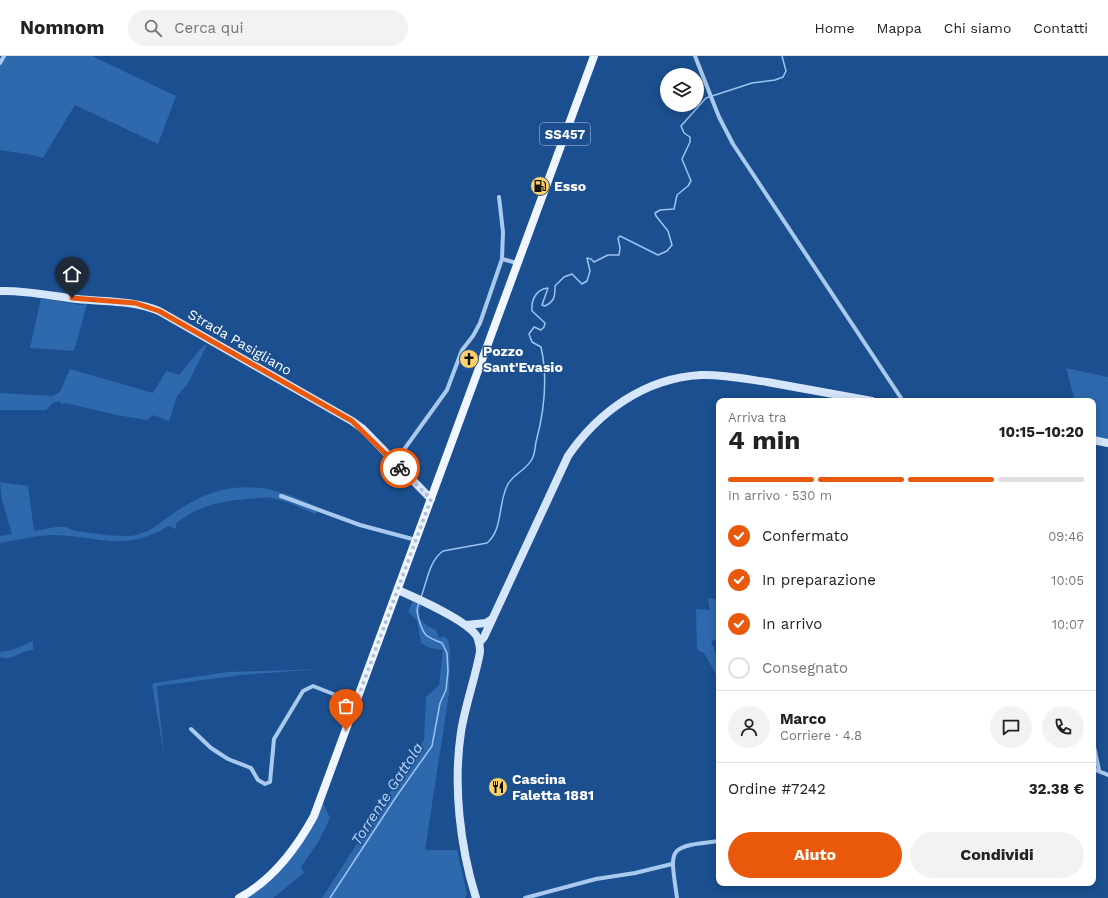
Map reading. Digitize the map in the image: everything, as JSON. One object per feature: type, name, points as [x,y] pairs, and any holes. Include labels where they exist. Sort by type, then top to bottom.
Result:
[{"type":"main road","name":"SS457","points":[[239,898],[256,887],[283,863],[305,833],[321,798],[594,56]]},
{"type":"street","points":[[0,63],[4,56]]},
{"type":"street","points":[[695,56],[713,102],[733,144],[901,398]]},
{"type":"street","points":[[395,462],[447,390],[462,350],[473,336],[480,323],[502,259],[503,232],[499,197]]},
{"type":"street","points":[[502,259],[518,263]]},
{"type":"street","name":"Strada Pasigliano","points":[[0,291],[20,291],[82,300],[121,301],[140,304],[159,311],[344,415],[363,429],[431,499]]},
{"type":"street","points":[[479,643],[484,637],[568,456],[584,435],[600,418],[637,393],[679,378],[701,375],[740,378],[855,398]]},
{"type":"street","points":[[1096,441],[1108,443]]},
{"type":"street","points":[[280,496],[360,525],[416,540]]},
{"type":"street","points":[[398,590],[466,625],[475,634],[479,643],[480,652],[461,730],[458,768],[464,855],[476,898]]},
{"type":"street","points":[[466,625],[486,623],[492,619]]},
{"type":"street","points":[[191,729],[212,748],[228,759],[251,768],[258,780],[265,784],[270,782],[274,739],[303,691],[313,686],[356,702]]},
{"type":"street","points":[[1096,756],[1099,770]]},
{"type":"street","points":[[1096,770],[1108,775]]},
{"type":"street","points":[[677,898],[672,864],[674,852],[678,848],[716,842]]},
{"type":"street","points":[[525,898],[596,879],[635,873],[672,864]]},
{"type":"shaded area","points":[[6,56],[92,56],[176,96],[158,144],[75,105],[43,158],[0,150],[0,65]]},
{"type":"shaded area","points":[[41,298],[80,305],[87,304],[74,351],[30,348]]},
{"type":"shaded area","points":[[204,345],[207,345],[187,385],[177,396],[169,421],[154,415],[146,420],[117,415],[65,403],[62,404],[59,401],[53,403],[46,410],[0,410],[0,393],[53,396],[60,392],[70,369],[153,393],[166,371],[179,375]]},
{"type":"shaded area","points":[[1066,368],[1108,377],[1108,439],[1096,437],[1096,398],[1074,398]]},
{"type":"shaded area","points":[[0,482],[28,486],[34,531],[67,527],[76,531],[98,534],[124,536],[136,535],[149,530],[200,497],[218,491],[235,488],[252,487],[269,489],[286,494],[321,509],[315,514],[278,499],[253,498],[227,501],[201,508],[176,523],[176,529],[168,526],[153,534],[138,539],[112,541],[48,535],[0,543],[0,536],[12,534],[2,500]]},
{"type":"shaded area","points":[[708,598],[716,599],[716,640],[711,641],[716,655],[716,675],[704,653],[697,650],[696,609],[710,610]]},
{"type":"shaded area","points":[[413,600],[421,606],[419,615],[424,624],[436,630],[439,638],[444,636],[448,640],[450,650],[449,694],[425,850],[457,850],[467,894],[465,898],[322,898],[424,740],[426,697],[439,685],[443,650],[430,648],[421,643],[417,620],[408,612]]},
{"type":"shaded area","points":[[33,641],[33,650],[9,658],[0,657],[0,652],[12,650]]},
{"type":"shaded area","points":[[320,669],[242,675],[157,686],[164,754],[152,685],[154,683],[228,672]]},
{"type":"shaded area","points":[[321,798],[330,818],[319,841],[301,867],[304,873],[273,898],[242,898],[283,863]]},
{"type":"waterway","name":"Torrente Gattola","points":[[421,597],[431,566],[438,555],[443,551],[487,543],[492,538],[496,531],[504,493],[509,482],[526,467],[533,457],[543,407],[545,383],[541,347],[532,342],[529,334],[534,327],[541,330],[545,323],[532,311],[533,299],[537,293],[540,290],[548,288],[542,305],[545,306],[553,300],[555,286],[564,277],[572,274],[582,284],[587,281],[590,271],[587,258],[594,262],[608,255],[619,255],[620,248],[618,238],[620,236],[658,255],[667,251],[672,245],[668,231],[655,213],[660,210],[674,209],[677,195],[688,186],[691,181],[682,159],[690,142],[690,137],[684,133],[681,126],[706,98],[752,83],[775,80],[783,77],[786,71],[782,56]]},
{"type":"waterway","name":"Torrente Gattola","points":[[330,898],[396,797],[432,746],[440,703],[446,690],[448,671],[447,653],[442,643],[429,638],[423,630],[417,613],[419,602]]},
{"type":"way so far","points":[[346,730],[431,499],[426,496],[400,468]]},
{"type":"place","name":"Esso","points":[[540,186]]},
{"type":"place","name":"Pozzo Sant'Evasio","points":[[469,359]]},
{"type":"place","name":"Cascina Faletta 1881","points":[[498,787]]},
{"type":"route","points":[[72,298],[82,300],[121,301],[135,303],[159,311],[237,357],[344,415],[363,429],[400,468]]}]
